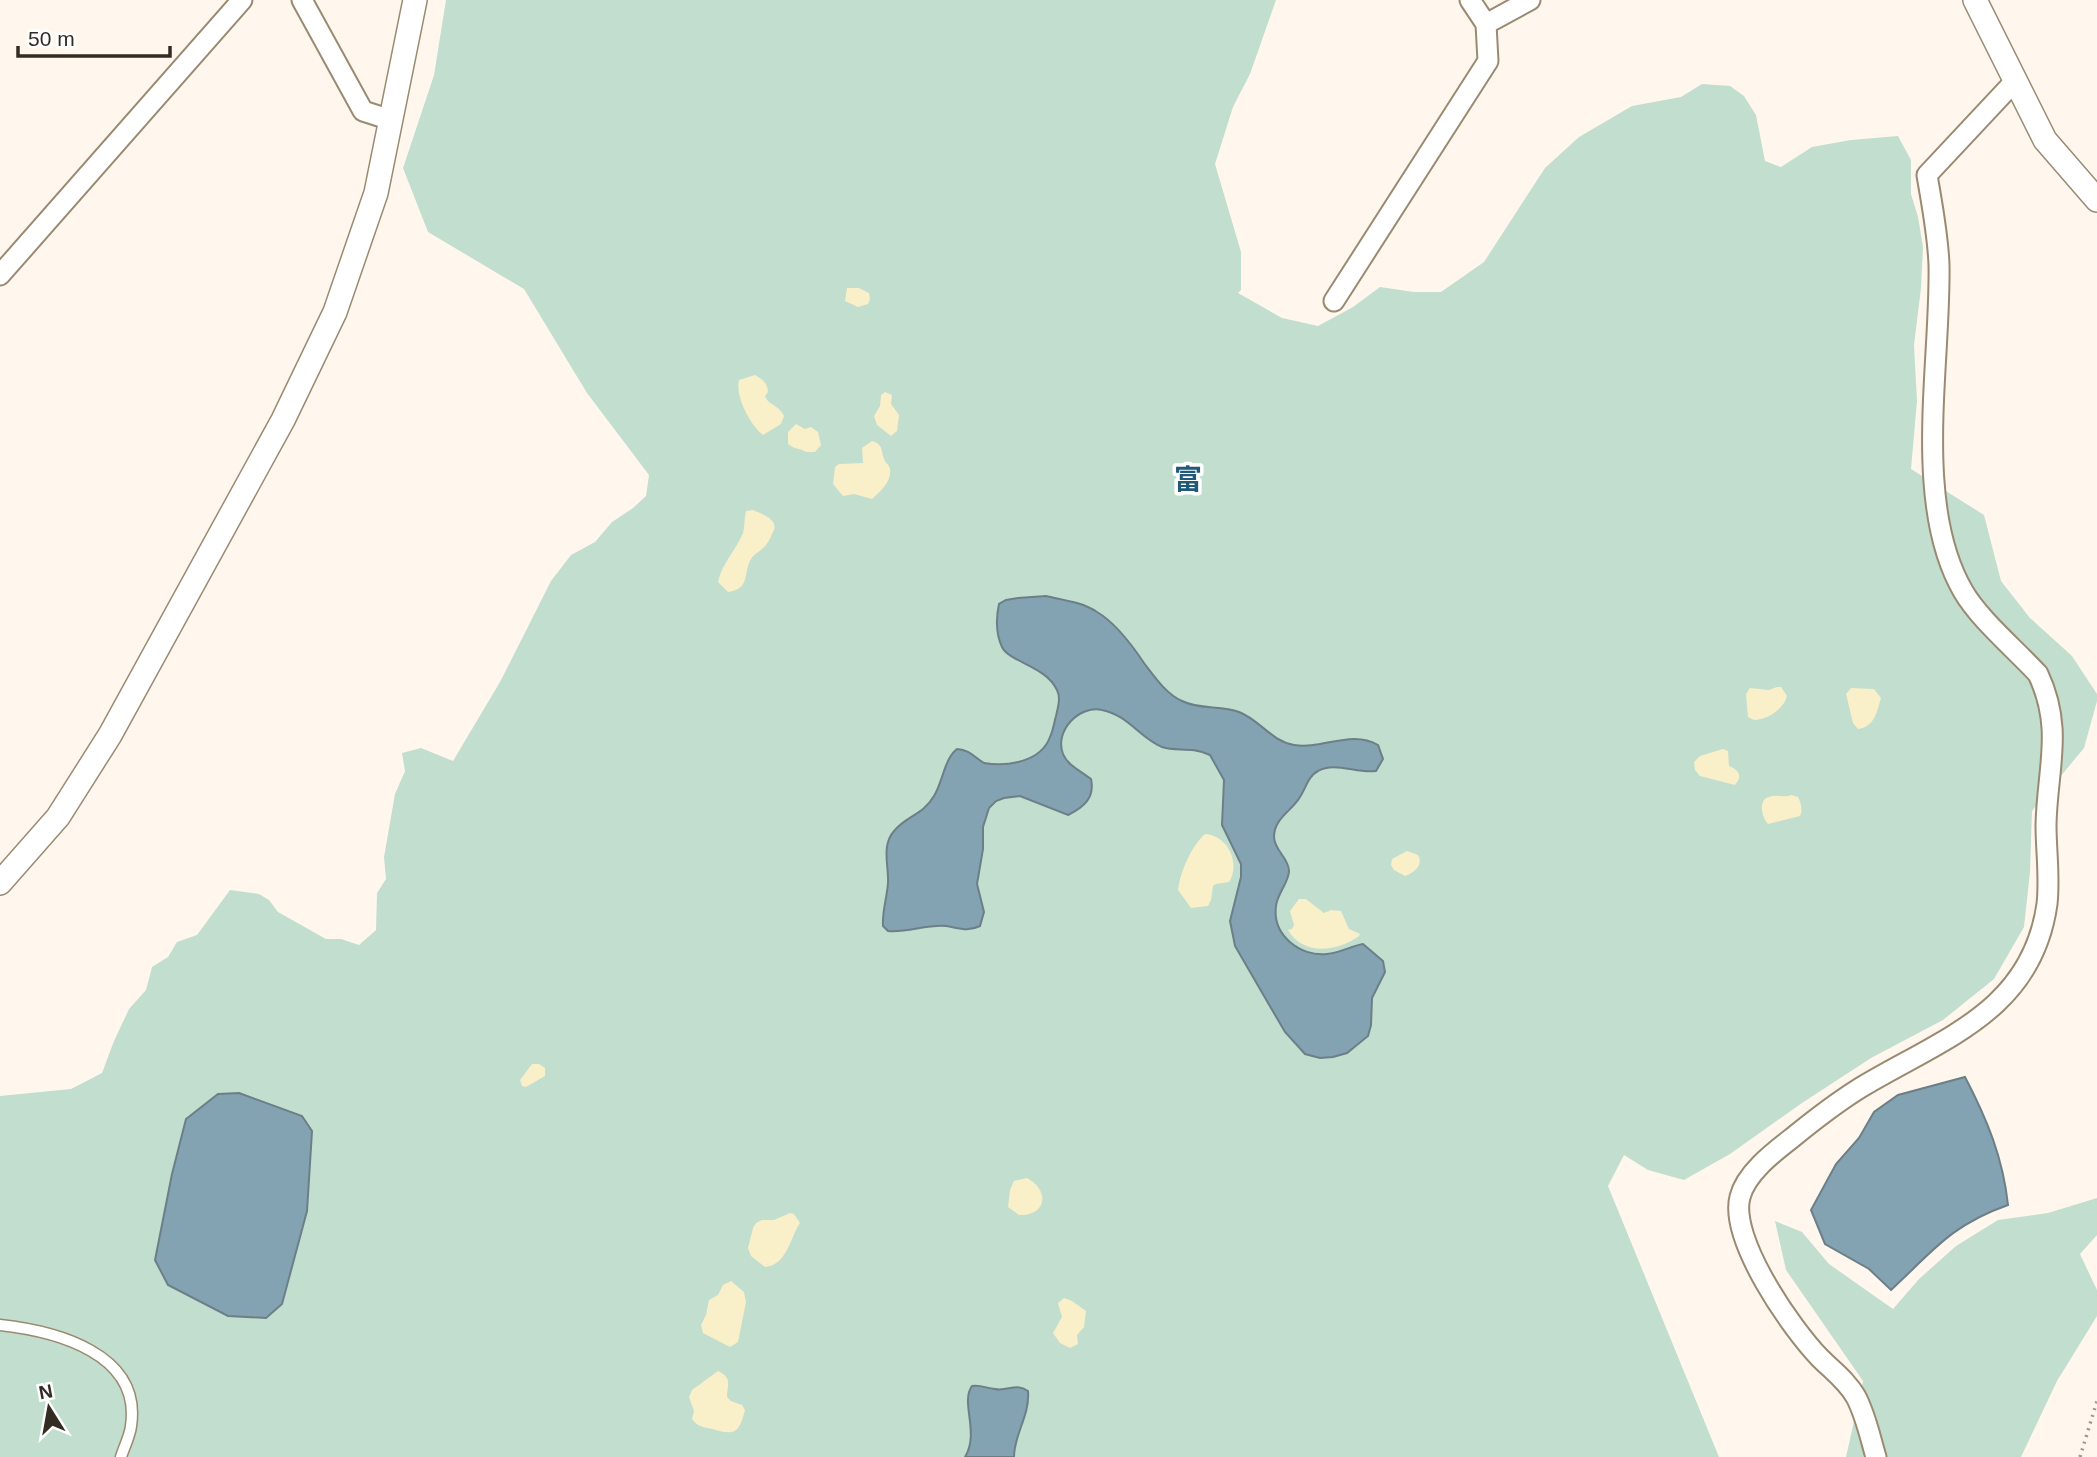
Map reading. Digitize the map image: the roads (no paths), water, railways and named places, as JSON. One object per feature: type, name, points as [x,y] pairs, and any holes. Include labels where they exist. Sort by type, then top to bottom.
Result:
[{"type":"street","points":[[0,275],[242,0]]},
{"type":"street","points":[[302,0],[363,111],[391,120]]},
{"type":"street","points":[[0,883],[58,817],[110,735],[283,420],[335,312],[376,193],[415,0]]},
{"type":"street","points":[[1334,301],[1488,61],[1486,24],[1471,0]]},
{"type":"street","points":[[1486,24],[1530,0]]},
{"type":"street","points":[[1975,0],[2045,140],[2097,200]]},
{"type":"street","points":[[1876,1457],[1865,1418],[1855,1396],[1819,1357],[1772,1295],[1752,1258],[1741,1221],[1740,1196],[1749,1180],[1773,1153],[1816,1118],[1861,1088],[1918,1058],[2002,1000],[2024,970],[2038,938],[2047,905],[2049,862],[2046,824],[2054,748],[2053,723],[2045,690],[2038,674],[1963,593],[1953,570],[1938,516],[1933,437],[1939,265],[1927,175],[2015,81]]},
{"type":"lane","points":[[0,1325],[67,1340],[97,1353],[114,1368],[126,1389],[132,1408],[131,1427],[121,1457]]},
{"type":"water","points":[[1046,596],[1085,606],[1111,622],[1161,684],[1182,701],[1196,706],[1239,712],[1272,735],[1294,745],[1357,739],[1378,745],[1383,759],[1376,771],[1332,767],[1315,773],[1297,802],[1280,820],[1274,837],[1289,871],[1276,906],[1278,926],[1283,935],[1298,948],[1317,954],[1332,953],[1363,944],[1383,961],[1385,972],[1372,998],[1368,1036],[1347,1053],[1320,1058],[1305,1054],[1285,1032],[1235,946],[1230,921],[1241,877],[1241,864],[1222,825],[1224,780],[1210,755],[1162,747],[1119,717],[1102,710],[1093,710],[1077,716],[1065,729],[1062,737],[1061,745],[1065,758],[1091,779],[1090,797],[1079,809],[1068,815],[1020,796],[996,801],[989,808],[983,827],[983,849],[977,884],[984,912],[980,926],[967,929],[939,926],[888,931],[883,926],[890,837],[899,826],[930,802],[953,753],[957,749],[969,752],[984,763],[1013,763],[1039,752],[1050,737],[1059,703],[1057,690],[1045,675],[1006,652],[1000,642],[997,626],[999,604],[1006,600]]},
{"type":"water","points":[[1965,1077],[1993,1139],[2008,1205],[1957,1230],[1891,1290],[1869,1269],[1825,1244],[1811,1210],[1836,1164],[1859,1138],[1874,1112],[1898,1095]]},
{"type":"water","points":[[239,1093],[302,1116],[312,1131],[307,1211],[282,1304],[266,1318],[228,1316],[168,1285],[155,1260],[186,1119],[218,1094]]},
{"type":"water","points":[[972,1386],[999,1390],[1019,1387],[1028,1391],[1027,1409],[1016,1440],[1014,1457],[965,1457],[971,1438],[968,1400]]},
{"type":"district","name":"富","points":[[1188,479]]}]
